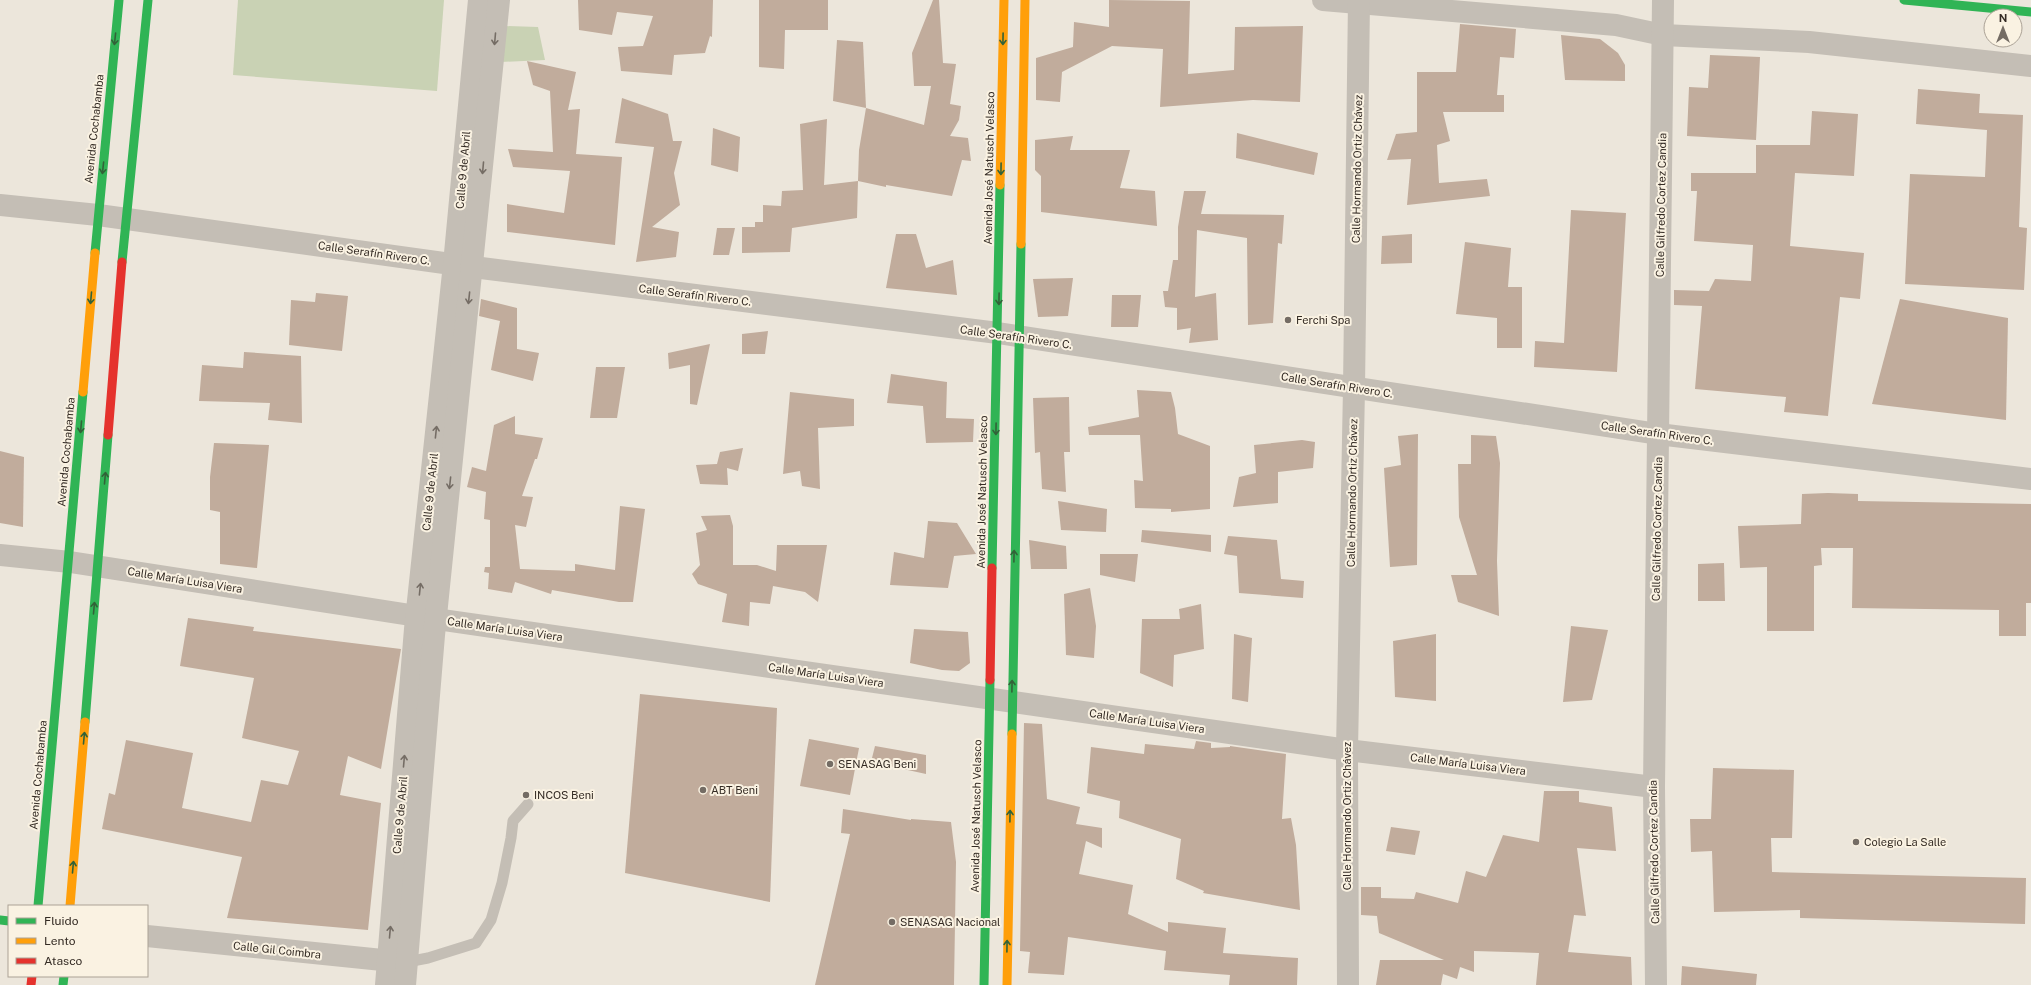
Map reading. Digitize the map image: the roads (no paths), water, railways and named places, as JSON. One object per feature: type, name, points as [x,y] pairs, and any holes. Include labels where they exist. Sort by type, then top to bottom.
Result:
[{"type":"main road","name":"Avenida Cochabamba","points":[[38,905],[70,562],[98,215],[119,0]]},
{"type":"main road","points":[[70,905],[126,219],[148,0]]},
{"type":"main road","name":"Avenida José Natusch Velasco","points":[[1004,0],[1012,702],[1006,985]]},
{"type":"main road","name":"Avenida José Natusch Velasco","points":[[984,985],[990,699],[1025,0]]},
{"type":"main road","points":[[1904,0],[2031,12]]},
{"type":"street","name":"Calle 9 de Abril","points":[[463,266],[479,0]]},
{"type":"street","name":"Calle 9 de Abril","points":[[386,985],[397,962],[426,617],[463,266],[499,0]]},
{"type":"street","points":[[1323,0],[1616,25],[1663,35],[1809,42],[2031,66]]},
{"type":"street","name":"Calle Gilfredo Cortez Candia","points":[[1656,985],[1654,787],[1663,0]]},
{"type":"street","name":"Calle Hormando Ortiz Chávez","points":[[1348,985],[1347,750],[1359,2]]},
{"type":"street","name":"Calle Serafín Rivero C.","points":[[0,205],[98,215],[463,266],[1008,335],[1658,434],[2031,479]]},
{"type":"street","name":"Calle María Luisa Viera","points":[[0,555],[98,566],[426,617],[1347,750],[1654,787]]},
{"type":"street","name":"Calle Gil Coimbra","points":[[148,936],[397,962]]},
{"type":"street","name":"Calle 9 de Abril","points":[[397,962],[405,985]]},
{"type":"lane","points":[[397,962],[428,958],[476,943],[492,920],[502,883],[511,838],[512,821],[528,804]]},
{"type":"place","name":"Ferchi Spa","points":[[1288,320]]},
{"type":"place","name":"SENASAG Beni","points":[[830,764]]},
{"type":"place","name":"ABT Beni","points":[[703,790]]},
{"type":"place","name":"INCOS Beni","points":[[526,795]]},
{"type":"place","name":"Colegio La Salle","points":[[1856,842]]},
{"type":"place","name":"SENASAG Nacional","points":[[892,922]]}]
